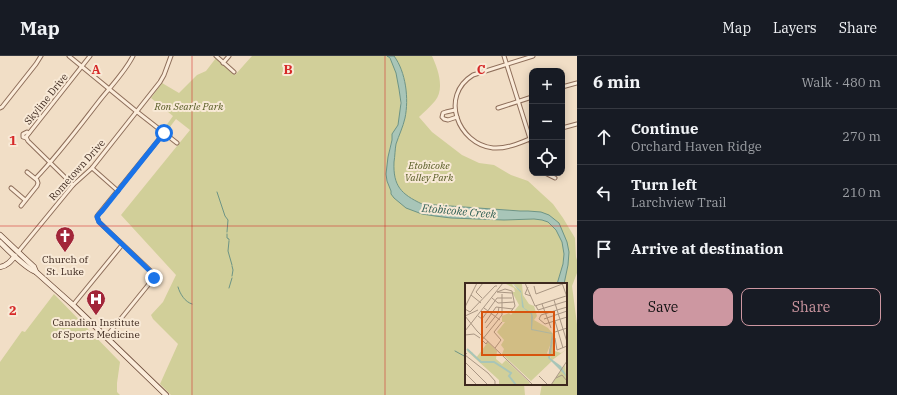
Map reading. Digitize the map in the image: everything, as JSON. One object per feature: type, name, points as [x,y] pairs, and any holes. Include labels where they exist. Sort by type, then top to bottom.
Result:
[{"type":"main road","points":[[0,235],[16,254]]},
{"type":"main road","points":[[0,242],[34,267],[36,272],[73,305],[166,395]]},
{"type":"main road","points":[[0,267],[10,262],[16,254]]},
{"type":"street","points":[[0,108],[41,56]]},
{"type":"street","points":[[68,56],[177,142]]},
{"type":"street","name":"Skyline Drive","points":[[50,163],[28,142],[26,138],[90,56]]},
{"type":"street","points":[[36,178],[110,89],[130,63],[133,56]]},
{"type":"street","name":"Rometown Drive","points":[[16,254],[73,185],[92,168],[160,82],[171,56]]},
{"type":"street","points":[[216,56],[234,72]]},
{"type":"street","points":[[223,62],[229,56]]},
{"type":"street","points":[[504,56],[529,132]]},
{"type":"street","points":[[529,140],[504,148],[485,146],[478,143],[464,132],[455,110],[458,89],[462,83],[472,75],[533,56]]},
{"type":"street","points":[[565,87],[577,83]]},
{"type":"street","points":[[498,108],[529,98]]},
{"type":"street","points":[[455,110],[443,113],[442,117],[448,120],[457,118]]},
{"type":"street","points":[[565,127],[577,124]]},
{"type":"street","points":[[106,337],[154,277],[153,274],[99,222],[97,218],[164,133]]},
{"type":"street","points":[[50,163],[73,185]]},
{"type":"street","points":[[92,168],[118,191]]},
{"type":"street","points":[[20,206],[38,185],[36,178],[27,172]]},
{"type":"street","points":[[551,176],[555,178]]},
{"type":"street","points":[[11,188],[25,200]]},
{"type":"street","points":[[73,305],[122,245]]},
{"type":"green space","name":"Ron Searle Park","points":[[252,56],[387,56],[395,69],[400,98],[399,123],[392,134],[386,174],[391,191],[422,214],[504,220],[534,219],[548,222],[556,230],[562,242],[564,254],[563,264],[557,283],[465,283],[465,385],[524,385],[525,395],[171,395],[160,384],[178,344],[153,319],[151,315],[163,302],[176,275],[121,215],[190,130],[176,119],[166,132],[163,130],[173,116],[151,98],[162,83],[179,93],[197,75],[206,71],[216,58],[235,75]]},
{"type":"green space","name":"Etobicoke Valley Park","points":[[394,56],[432,56],[440,79],[440,91],[435,101],[419,117],[432,132],[462,155],[479,163],[494,165],[511,175],[528,181],[553,204],[575,238],[577,273],[572,286],[577,324],[577,395],[540,395],[542,385],[567,385],[567,283],[564,283],[568,265],[559,223],[549,215],[528,211],[422,204],[404,193],[397,183],[394,170],[396,144],[405,118],[407,103],[406,86],[398,62]]},
{"type":"green space","points":[[54,294],[120,362],[117,392],[120,395],[0,395],[0,362],[22,331],[25,332]]},
{"type":"water","name":"Etobicoke Creek","points":[[387,56],[394,56],[398,62],[406,86],[407,103],[405,118],[396,144],[394,162],[395,177],[400,188],[409,197],[422,204],[541,212],[549,215],[559,223],[567,242],[569,252],[564,283],[557,283],[563,264],[564,254],[562,242],[556,230],[548,222],[534,219],[504,220],[451,218],[422,214],[406,208],[394,198],[391,194],[386,174],[392,134],[398,125],[401,103],[396,73],[390,58]]},
{"type":"waterway","points":[[217,192],[225,216],[228,220],[227,232]]},
{"type":"waterway","points":[[227,234],[227,238],[229,240]]},
{"type":"waterway","points":[[229,241],[228,251],[232,265]]},
{"type":"waterway","points":[[232,266],[232,276]]},
{"type":"waterway","points":[[229,288],[232,278]]},
{"type":"waterway","points":[[178,287],[183,297],[192,304]]},
{"type":"waterway","points":[[455,351],[465,356]]},
{"type":"place","name":"Church of St. Luke","points":[[65,253]]},
{"type":"place","name":"Canadian Institute of Sports Medicine","points":[[96,316]]},
{"type":"route","points":[[154,278],[154,275],[99,222],[97,217],[164,133]]}]
